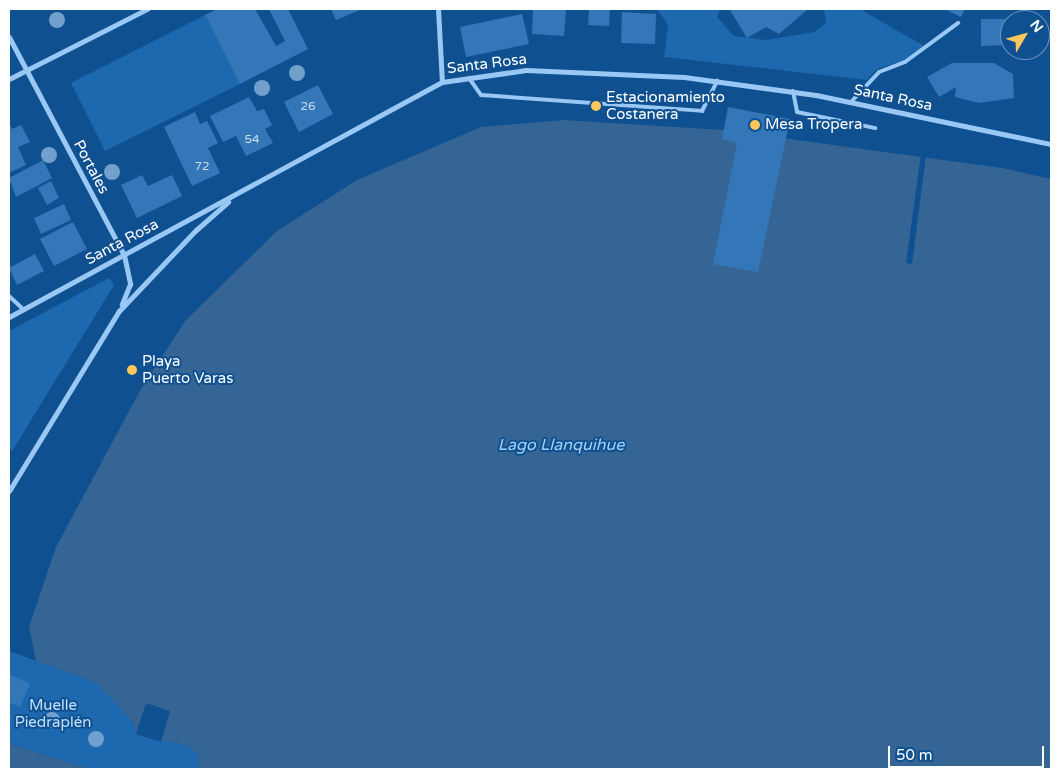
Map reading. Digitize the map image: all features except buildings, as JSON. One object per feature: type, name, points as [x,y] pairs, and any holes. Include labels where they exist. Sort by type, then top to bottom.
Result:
[{"type":"street","points":[[9,79],[148,9]]},
{"type":"street","points":[[438,9],[442,82]]},
{"type":"street","name":"Portales","points":[[9,37],[124,256],[130,284],[119,311]]},
{"type":"street","name":"Santa Rosa","points":[[9,317],[442,82],[526,70],[717,82],[793,91],[1051,144]]},
{"type":"street","points":[[9,491],[119,311],[196,230],[240,193]]},
{"type":"lane","points":[[851,102],[879,72],[905,62],[958,23]]},
{"type":"lane","points":[[469,78],[481,95],[702,111],[717,82]]},
{"type":"lane","points":[[793,91],[797,112],[875,128]]},
{"type":"lane","points":[[9,296],[24,309]]},
{"type":"green space","points":[[657,9],[720,9],[717,17],[734,36],[767,40],[814,32],[826,23],[824,9],[860,9],[924,46],[904,60],[877,69],[867,80],[664,57],[668,25]]},
{"type":"green space","points":[[205,15],[240,84],[105,151],[71,83]]},
{"type":"green space","points":[[109,278],[114,285],[12,451],[9,448],[9,331]]},
{"type":"green space","name":"Muelle Piedraplén","points":[[9,651],[97,683],[131,720],[136,734],[186,745],[198,755],[199,769],[91,769],[9,744]]},
{"type":"water","name":"Lago Llanquihue","points":[[564,120],[723,130],[1002,168],[1051,179],[1051,769],[199,769],[198,755],[186,745],[136,734],[131,720],[97,683],[36,661],[29,627],[56,547],[142,387],[186,320],[277,231],[357,180],[481,127]]},
{"type":"water","points":[[9,744],[91,769],[9,769]]},
{"type":"pier","points":[[921,154],[926,155],[912,264],[906,263]]},
{"type":"pier","points":[[146,703],[170,711],[161,742],[136,734]]},
{"type":"place","name":"Estacionamiento Costanera","points":[[596,106]]},
{"type":"place","name":"Mesa Tropera","points":[[755,125]]},
{"type":"place","name":"Playa Puerto Varas","points":[[132,370]]}]
